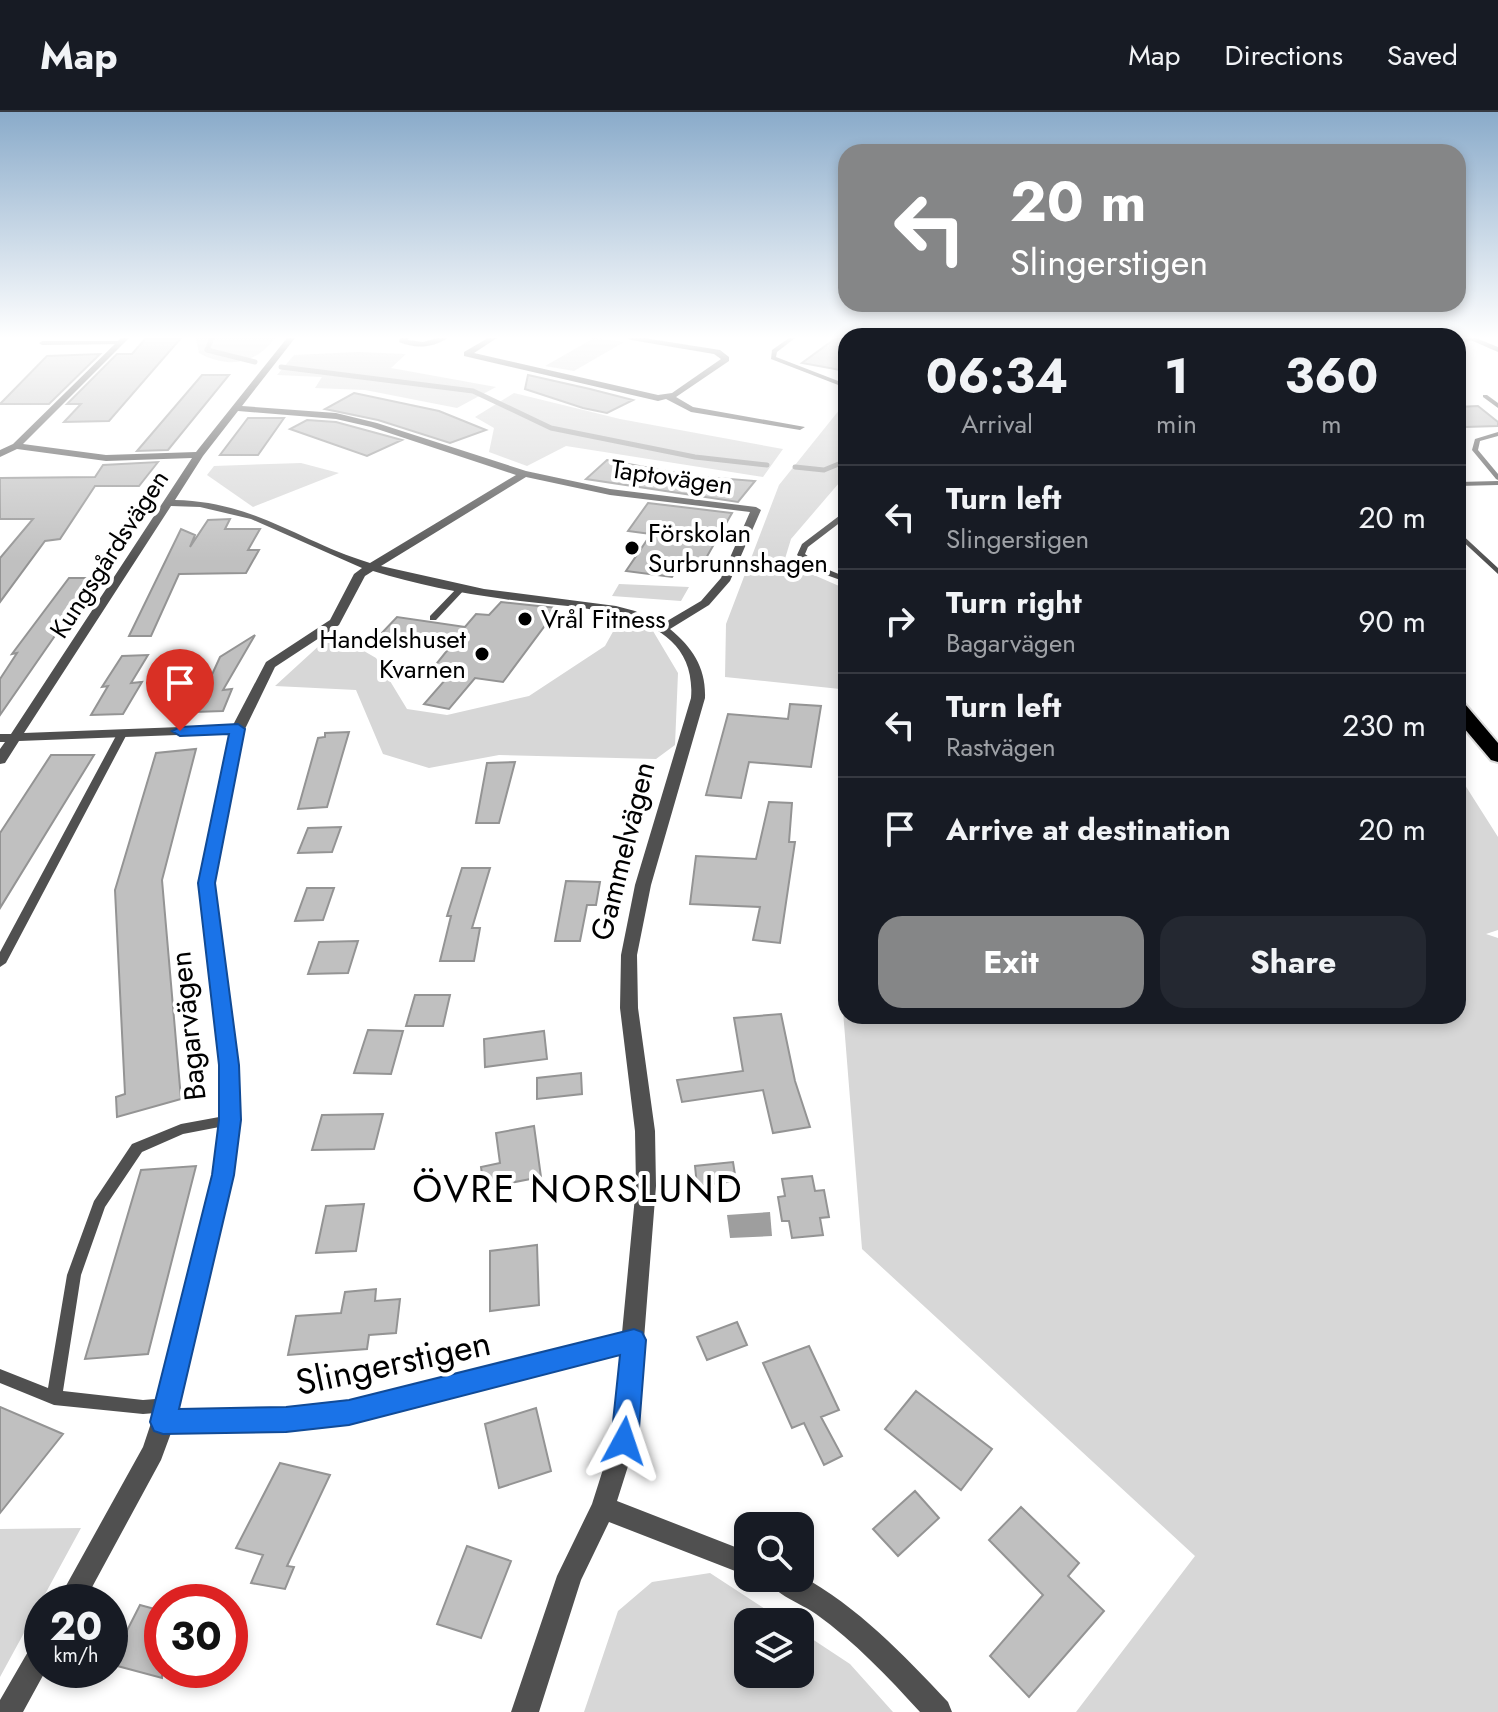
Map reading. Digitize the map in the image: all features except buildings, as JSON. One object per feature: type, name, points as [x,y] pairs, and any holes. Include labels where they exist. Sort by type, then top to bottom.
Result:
[{"type":"highway","points":[[1466,718],[1498,756]]},
{"type":"street","points":[[0,453],[16,446],[49,413]]},
{"type":"street","name":"Kungsgårdsvägen","points":[[0,760],[199,455],[233,413]]},
{"type":"street","name":"Taptovägen","points":[[313,413],[353,419],[524,474],[610,492],[756,510],[726,579],[705,603],[662,629]]},
{"type":"street","points":[[713,413],[800,427]]},
{"type":"street","points":[[16,446],[97,457],[199,455]]},
{"type":"street","points":[[372,567],[524,474]]},
{"type":"street","name":"Gammelvägen","points":[[169,503],[200,502],[245,511],[372,567],[462,588],[631,614],[662,629],[681,643],[695,666],[699,690],[647,870],[630,943],[629,1008],[645,1131],[646,1186],[624,1441],[603,1508],[570,1576],[525,1712]]},
{"type":"street","name":"Bagarvägen","points":[[80,1584],[153,1452],[166,1413],[223,1175],[230,1120],[229,1065],[206,883],[238,729],[270,665],[335,622],[355,580],[372,567]]},
{"type":"street","points":[[0,738],[238,729]]},
{"type":"street","name":"Slingerstigen","points":[[166,1413],[286,1420],[349,1413],[634,1340]]},
{"type":"street","points":[[603,1508],[734,1559]]},
{"type":"street","points":[[804,1592],[830,1607],[901,1671],[938,1712]]},
{"type":"street","points":[[8,1712],[24,1684]]},
{"type":"lane","points":[[1498,434],[1477,440],[1475,450],[1498,480]]},
{"type":"lane","points":[[1466,483],[1498,480]]},
{"type":"lane","points":[[838,521],[805,546],[801,555],[821,570],[838,577]]},
{"type":"lane","points":[[1466,541],[1498,572]]},
{"type":"lane","points":[[433,618],[462,588]]},
{"type":"lane","points":[[0,963],[122,734]]},
{"type":"lane","points":[[54,1398],[74,1275],[99,1205],[137,1148],[181,1129],[230,1120]]},
{"type":"lane","points":[[0,1376],[54,1398],[143,1407],[166,1413]]},
{"type":"shaded area","points":[[482,413],[594,413],[783,449],[763,477],[566,446],[527,466],[489,452],[494,428],[475,417]]},
{"type":"shaded area","points":[[838,413],[838,484],[791,539],[784,562],[838,586],[838,689],[725,677],[726,624],[779,485]]},
{"type":"shaded area","points":[[301,463],[339,473],[253,507],[207,475],[214,466]]},
{"type":"shaded area","points":[[619,584],[689,587],[681,601],[612,596]]},
{"type":"shaded area","points":[[620,619],[653,631],[678,673],[675,745],[656,759],[499,755],[429,768],[383,754],[356,690],[275,686],[333,633],[376,658],[407,709],[447,715],[529,696],[605,646]]},
{"type":"shaded area","points":[[1466,787],[1498,837],[1498,930],[1486,934],[1498,938],[1498,1712],[1076,1712],[1195,1556],[862,1249],[844,1024],[1466,1024]]},
{"type":"shaded area","points":[[770,1212],[772,1236],[730,1238],[727,1215]]},
{"type":"shaded area","points":[[81,1528],[51,1584],[24,1584],[24,1633],[0,1677],[0,1529]]},
{"type":"shaded area","points":[[710,1573],[734,1589],[734,1592],[739,1592],[764,1608],[734,1608],[734,1688],[814,1688],[814,1640],[850,1664],[893,1712],[584,1712],[618,1611],[652,1582]]},
{"type":"waterway","points":[[519,413],[551,428],[695,457],[767,465]]},
{"type":"waterway","points":[[795,467],[824,470],[838,464]]},
{"type":"place","name":"Förskolan Surbrunnshagen","points":[[632,548]]},
{"type":"place","name":"Vrål Fitness","points":[[525,619]]},
{"type":"place","name":"Handelshuset Kvarnen","points":[[482,654]]},
{"type":"district","name":"ÖVRE NORSLUND","points":[[578,1189]]},
{"type":"route","points":[[180,731],[238,729],[206,883],[229,1065],[230,1120],[223,1175],[174,1387],[163,1422],[286,1420],[349,1413],[634,1340],[624,1441]]}]
